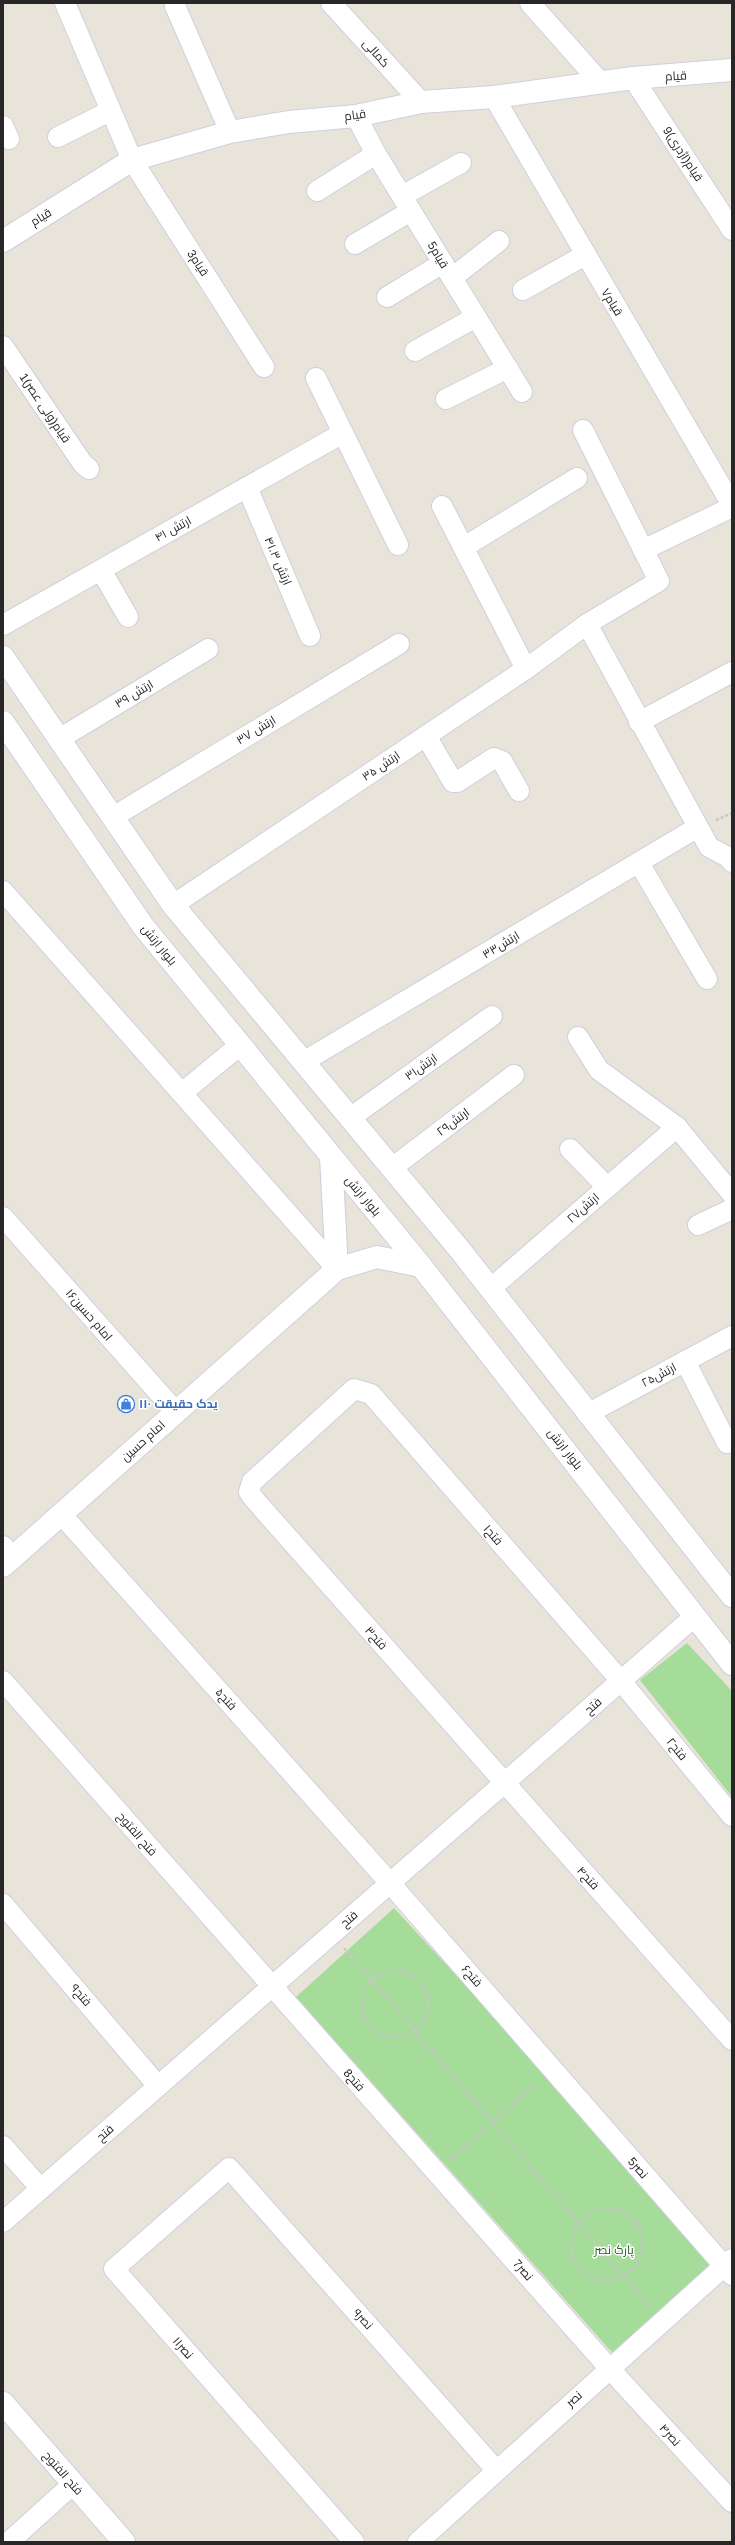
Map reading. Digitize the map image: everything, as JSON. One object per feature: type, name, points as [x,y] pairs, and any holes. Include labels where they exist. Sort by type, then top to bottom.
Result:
[{"type":"main road","name":"قیام","points":[[3,241],[132,160],[230,132],[289,122],[356,116],[421,102],[494,97],[633,78],[732,70]]},
{"type":"main road","points":[[3,657],[173,905],[392,1168],[731,1593]]},
{"type":"main road","name":"بلوار ارتش","points":[[3,722],[143,926],[331,1157],[422,1266],[732,1664]]},
{"type":"main road","points":[[331,1157],[337,1269],[377,1257],[422,1266]]},
{"type":"main road","name":"امام حسین","points":[[6,1556],[61,1514],[337,1269]]},
{"type":"main road","name":"فتح الفتوح","points":[[3,2404],[124,2542]]},
{"type":"street","name":"قیام3","points":[[65,3],[132,160],[264,366]]},
{"type":"street","name":"کمالی","points":[[331,3],[421,102]]},
{"type":"street","points":[[530,3],[601,83]]},
{"type":"street","points":[[176,6],[230,132]]},
{"type":"street","name":"قیام(اژدری)9","points":[[633,78],[732,230]]},
{"type":"street","name":"قیام۷","points":[[494,97],[732,506]]},
{"type":"street","points":[[58,138],[110,111]]},
{"type":"street","name":"قیام5","points":[[356,116],[376,154],[522,392]]},
{"type":"street","points":[[317,191],[376,154]]},
{"type":"street","points":[[355,244],[406,203],[461,163]]},
{"type":"street","points":[[387,297],[448,270],[499,241]]},
{"type":"street","points":[[523,290],[585,255]]},
{"type":"street","points":[[415,351],[476,317]]},
{"type":"street","name":"قیام(ولی عصر)1","points":[[3,346],[83,464],[90,469]]},
{"type":"street","points":[[446,399],[508,368]]},
{"type":"street","points":[[316,378],[398,545]]},
{"type":"street","points":[[583,430],[644,550],[732,506]]},
{"type":"street","name":"ارتش ۴۱","points":[[3,625],[343,433]]},
{"type":"street","points":[[464,547],[577,478]]},
{"type":"street","name":"ارتش ۴۱.۳","points":[[247,487],[310,636]]},
{"type":"street","points":[[442,506],[526,669]]},
{"type":"street","name":"ارتش ۳۵","points":[[173,905],[526,669],[587,624],[659,581],[644,550]]},
{"type":"street","points":[[101,570],[128,617]]},
{"type":"street","points":[[587,624],[639,722],[709,847],[728,856],[732,862]]},
{"type":"street","name":"ارتش ۳۷","points":[[113,817],[399,644]]},
{"type":"street","name":"ارتش ۳۹","points":[[59,739],[208,650]]},
{"type":"street","points":[[639,722],[732,672]]},
{"type":"street","points":[[426,736],[453,782],[457,782],[498,758],[502,761],[519,791]]},
{"type":"street","name":"ارتش۳۳","points":[[303,1062],[698,827]]},
{"type":"street","points":[[639,863],[707,979]]},
{"type":"street","points":[[3,890],[337,1269]]},
{"type":"street","name":"ارتش۳۱","points":[[350,1118],[492,1016]]},
{"type":"street","points":[[578,1037],[599,1070],[677,1126],[732,1194]]},
{"type":"street","points":[[182,1093],[240,1045]]},
{"type":"street","name":"ارتش۲۹","points":[[392,1168],[514,1075]]},
{"type":"street","name":"ارتش۲۷","points":[[490,1289],[677,1126]]},
{"type":"street","points":[[570,1149],[607,1188]]},
{"type":"street","points":[[698,1225],[732,1209]]},
{"type":"street","name":"امام حسین۱۶","points":[[3,1217],[176,1412]]},
{"type":"street","name":"ارتش۲۵","points":[[587,1414],[732,1336]]},
{"type":"street","points":[[685,1361],[727,1443]]},
{"type":"street","name":"۳فتح","points":[[364,1391],[354,1389],[252,1482],[249,1492],[504,1784]]},
{"type":"street","name":"۱فتح","points":[[364,1391],[371,1394],[621,1681]]},
{"type":"street","name":"۵فتح","points":[[61,1514],[390,1883]]},
{"type":"street","name":"فتح","points":[[3,2222],[695,1616]]},
{"type":"street","name":"فتح الفتوح","points":[[3,1681],[272,1987]]},
{"type":"street","name":"۲فتح","points":[[621,1681],[732,1816]]},
{"type":"street","name":"فتح۴","points":[[504,1784],[732,2040]]},
{"type":"street","name":"۶فتح","points":[[390,1883],[553,2070]]},
{"type":"street","name":"۹فتح","points":[[3,1904],[158,2086]]},
{"type":"street","name":"8فتح","points":[[272,1987],[436,2173]]},
{"type":"street","name":"5نصر","points":[[553,2070],[729,2267]]},
{"type":"street","points":[[3,2146],[41,2189]]},
{"type":"street","name":"۹نصر","points":[[229,2168],[496,2470]]},
{"type":"street","name":"۱۱نصر","points":[[229,2168],[114,2269],[354,2542]]},
{"type":"street","name":"7نصر","points":[[436,2173],[609,2368]]},
{"type":"street","name":"نصر","points":[[418,2542],[662,2321],[729,2267]]},
{"type":"street","name":"۴نصر","points":[[609,2368],[732,2502]]},
{"type":"street","points":[[9,2542],[73,2484]]},
{"type":"path","points":[[332,1934],[662,2321]]},
{"type":"path","points":[[388,1971],[406,1972],[421,1982],[429,1999],[426,2017],[415,2031],[399,2037],[383,2035],[370,2026],[362,2011],[363,1994],[371,1980],[388,1971]]},
{"type":"path","points":[[436,2173],[492,2122],[553,2070]]},
{"type":"path","points":[[610,2207],[628,2214],[640,2228],[644,2247],[638,2264],[624,2277],[608,2281],[592,2277],[578,2268],[571,2253],[570,2237],[577,2222],[592,2210],[610,2207]]},
{"type":"green space","points":[[687,1643],[732,1691],[732,1797],[640,1680]]},
{"type":"green space","name":"پارک نصر","points":[[394,1908],[724,2266],[617,2358],[296,1997]]},
{"type":"place","name":"یدک حقیقت ۱۱۰","points":[[126,1404]]}]
